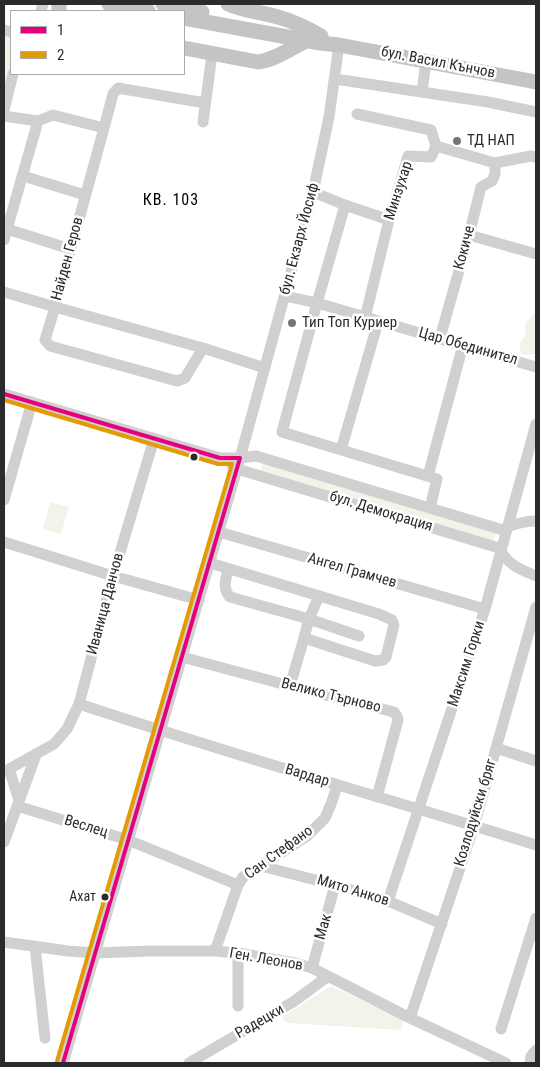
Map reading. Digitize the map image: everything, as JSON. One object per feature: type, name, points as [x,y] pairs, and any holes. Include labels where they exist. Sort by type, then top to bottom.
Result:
[{"type":"main road","points":[[109,4],[142,10]]},
{"type":"main road","name":"бул. Васил Кънчов","points":[[163,4],[339,45],[536,82]]},
{"type":"main road","points":[[185,48],[250,61],[265,61],[314,38],[300,24],[236,8],[228,4]]},
{"type":"main road","name":"бул. Васил Кънчов","points":[[185,18],[248,30],[314,38]]},
{"type":"main road","points":[[248,30],[263,39],[268,50],[268,54],[265,57],[250,61]]},
{"type":"street","name":"бул. Екзарх Йосиф","points":[[63,1063],[239,463],[285,296],[313,192],[324,142],[339,45]]},
{"type":"street","points":[[203,122],[212,54]]},
{"type":"street","points":[[422,92],[426,61]]},
{"type":"street","points":[[4,110],[13,75]]},
{"type":"street","points":[[335,79],[488,102],[536,112]]},
{"type":"street","name":"Найден Геров","points":[[205,103],[118,88],[113,94],[54,307],[203,348],[265,368]]},
{"type":"street","points":[[357,114],[432,130],[436,146],[495,163],[531,156],[536,157]]},
{"type":"street","points":[[4,116],[38,121],[54,115],[104,128]]},
{"type":"street","points":[[38,121],[5,234],[70,249]]},
{"type":"street","name":"Минзухар","points":[[365,318],[408,156],[431,157],[436,146]]},
{"type":"street","name":"Кокиче","points":[[440,338],[470,235],[481,187],[492,181],[495,174],[495,163]]},
{"type":"street","points":[[23,176],[86,195]]},
{"type":"street","points":[[313,192],[390,220]]},
{"type":"street","points":[[345,205],[282,432],[437,479],[430,508]]},
{"type":"street","points":[[470,235],[536,254]]},
{"type":"street","points":[[4,292],[54,307],[45,340],[50,346],[177,381],[184,378],[203,348]]},
{"type":"street","name":"Цар Обединител","points":[[285,296],[317,303],[536,367]]},
{"type":"street","points":[[340,450],[378,322]]},
{"type":"street","points":[[428,476],[463,345]]},
{"type":"street","name":"бул. Демокрация","points":[[4,394],[239,463],[499,548],[514,566],[536,576]]},
{"type":"street","points":[[4,500],[32,402]]},
{"type":"street","name":"Максим Горки","points":[[388,901],[485,609],[536,424]]},
{"type":"street","name":"Иваница Данчов","points":[[6,767],[36,755],[54,744],[67,729],[79,704],[113,576],[154,439]]},
{"type":"street","name":"бул. Демокрация","points":[[239,463],[256,456],[503,530],[509,526],[536,521]]},
{"type":"street","name":"Ангел Грамчев","points":[[219,532],[485,609]]},
{"type":"street","points":[[4,542],[113,576],[199,600]]},
{"type":"street","points":[[210,563],[379,614],[392,620],[394,625],[386,656],[383,660],[375,661],[304,638]]},
{"type":"street","points":[[228,568],[225,588],[230,597],[309,619],[360,636]]},
{"type":"street","points":[[290,686],[309,619],[319,596]]},
{"type":"street","name":"Козлодуйски бряг","points":[[410,1018],[474,826],[536,607]]},
{"type":"street","name":"Велико Търново","points":[[182,657],[394,712],[398,720],[376,797]]},
{"type":"street","name":"Вардар","points":[[79,704],[337,786],[536,845]]},
{"type":"street","points":[[496,748],[536,761]]},
{"type":"street","points":[[4,842],[36,755]]},
{"type":"street","points":[[6,767],[18,803]]},
{"type":"street","name":"Сан Стефано","points":[[215,951],[238,885],[243,877],[307,836],[325,818],[337,786]]},
{"type":"street","name":"Веслец","points":[[18,803],[128,840],[238,885]]},
{"type":"street","name":"Мито Анков","points":[[261,866],[388,901],[442,924]]},
{"type":"street","name":"Мак","points":[[312,968],[335,885]]},
{"type":"street","points":[[501,1030],[536,923]]},
{"type":"street","name":"Ген. Леонов","points":[[4,942],[96,953],[215,951],[296,963],[312,968],[410,1018],[506,1063]]},
{"type":"street","points":[[35,946],[45,1038]]},
{"type":"street","points":[[238,953],[238,1006]]},
{"type":"street","name":"Радецки","points":[[189,1063],[294,1002],[327,977]]},
{"type":"street","points":[[530,1063],[531,1056],[536,1050]]},
{"type":"shaded area","points":[[4,30],[10,32],[10,75],[4,97]]},
{"type":"shaded area","points":[[534,315],[536,316],[536,354],[522,355],[520,346],[526,335],[525,326]]},
{"type":"shaded area","points":[[263,462],[496,533],[493,542],[260,471]]},
{"type":"shaded area","points":[[50,502],[69,507],[61,534],[43,529]]},
{"type":"shaded area","points":[[331,986],[404,1020],[401,1030],[288,1023],[281,1018]]},
{"type":"transit line","name":"1","points":[[4,394],[220,458],[240,458],[63,1063]]},
{"type":"transit line","name":"2","points":[[4,400],[218,464],[232,464],[57,1061]]},
{"type":"place","name":"ТД НАП","points":[[457,141]]},
{"type":"place","name":"Тип Топ Куриер","points":[[292,323]]},
{"type":"place","name":"Ахат","points":[[105,897]]},
{"type":"district","name":"КВ. 103","points":[[171,201]]}]
